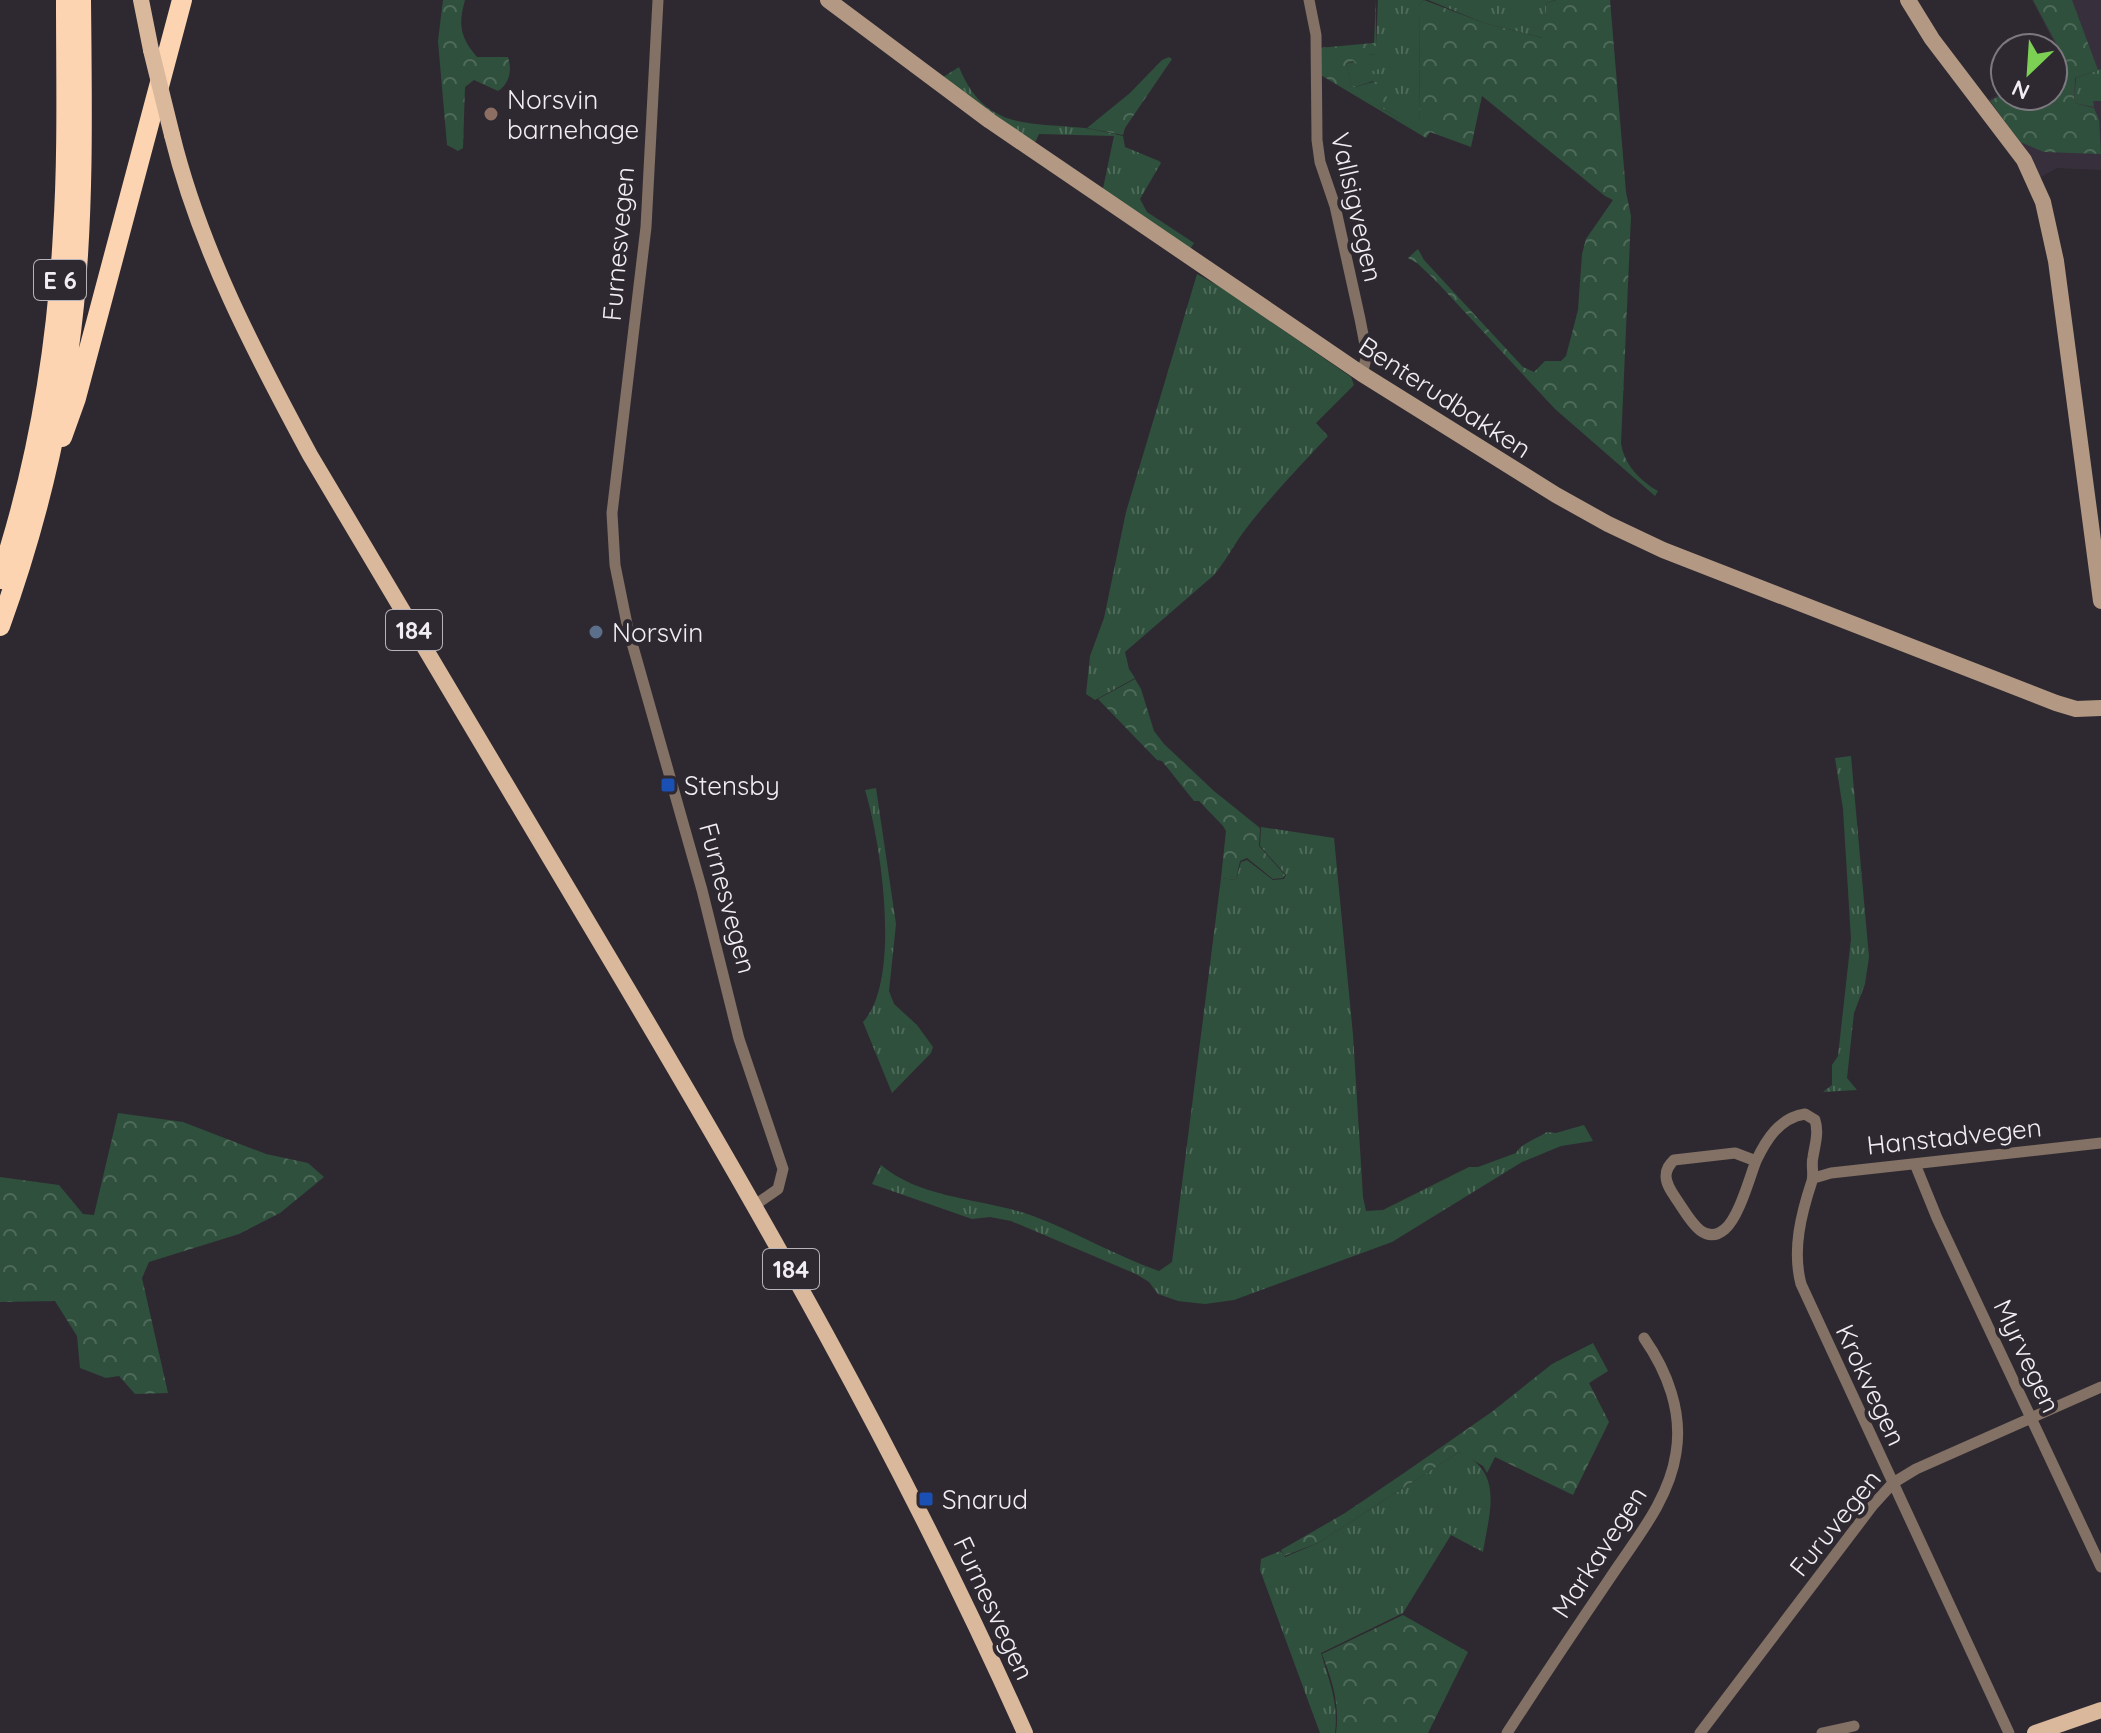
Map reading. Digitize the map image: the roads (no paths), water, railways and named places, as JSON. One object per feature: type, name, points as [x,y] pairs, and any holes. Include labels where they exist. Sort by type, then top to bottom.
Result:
[{"type":"highway","name":"E 6","points":[[0,579],[34,453],[56,324],[64,217],[66,0]]},
{"type":"highway","name":"E 6","points":[[0,626],[40,493],[65,373],[74,304],[81,184],[81,0]]},
{"type":"highway","name":"E 6","points":[[40,493],[76,398],[182,0]]},
{"type":"main road","name":"184","points":[[141,0],[172,135],[194,211],[224,286],[259,360],[310,455],[755,1205]]},
{"type":"main road","name":"Benterudbakken","points":[[828,0],[990,121],[1362,374],[1556,495],[1637,539],[1865,631],[2056,703],[2076,709],[2101,708]]},
{"type":"main road","points":[[1908,0],[1932,39],[2024,160],[2043,202],[2056,261],[2101,601]]},
{"type":"main road","name":"Furnesvegen","points":[[755,1205],[927,1524],[988,1648],[1025,1733]]},
{"type":"main road","points":[[2035,1733],[2101,1710]]},
{"type":"street","name":"Furnesvegen","points":[[658,0],[646,227],[612,513],[613,542],[619,591],[639,671],[702,890],[739,1039],[783,1169],[778,1189],[755,1205]]},
{"type":"street","name":"Vallsigvegen","points":[[1309,0],[1316,35],[1320,162],[1335,206],[1360,319],[1367,355],[1362,374]]},
{"type":"street","name":"Krokvegen","points":[[1756,1161],[1732,1152],[1674,1160],[1668,1166],[1666,1180],[1698,1229],[1711,1234],[1720,1232],[1732,1222],[1756,1161],[1780,1124],[1795,1115],[1813,1117],[1817,1125],[1812,1168],[1814,1178],[1809,1187],[1799,1234],[1797,1271],[1804,1294],[2009,1733]]},
{"type":"street","name":"Hanstadvegen","points":[[1814,1178],[1831,1173],[2101,1143]]},
{"type":"street","name":"Myrvegen","points":[[1915,1164],[1937,1218],[2101,1567]]},
{"type":"street","name":"Markavegen","points":[[1507,1733],[1643,1528],[1669,1480],[1678,1443],[1676,1412],[1667,1378],[1644,1338]]},
{"type":"street","name":"Furuvegen","points":[[1700,1733],[1844,1541],[1893,1483],[1916,1469],[2101,1387]]},
{"type":"street","points":[[1822,1733],[1854,1726]]},
{"type":"place","name":"Norsvin barnehage","points":[[491,114]]},
{"type":"place","name":"Norsvin","points":[[596,632]]},
{"type":"place","name":"Stensby","points":[[668,785]]},
{"type":"place","name":"Snarud","points":[[926,1499]]}]
